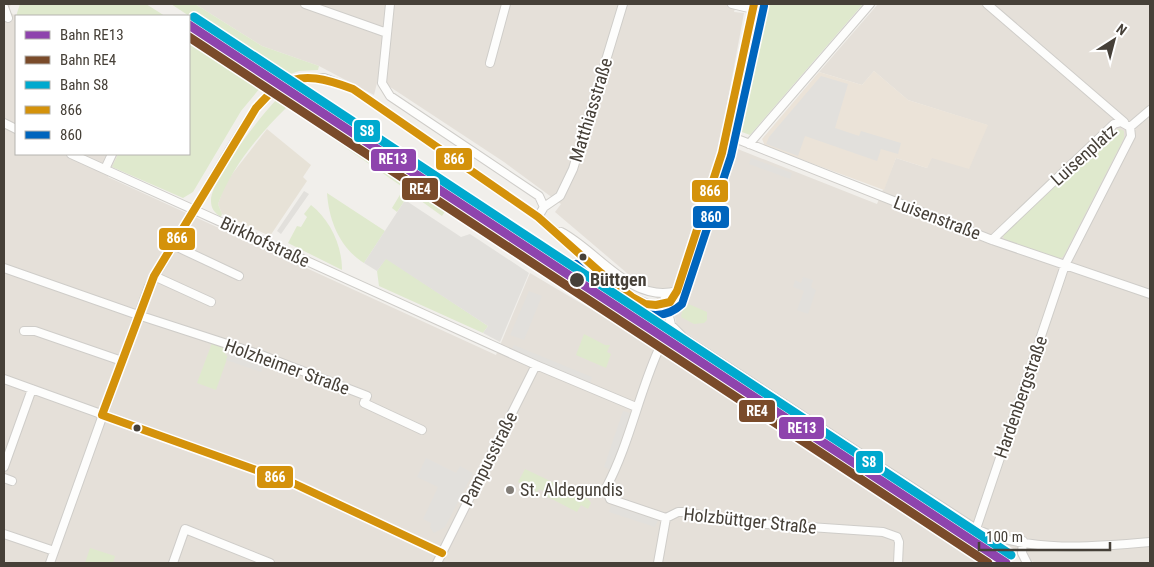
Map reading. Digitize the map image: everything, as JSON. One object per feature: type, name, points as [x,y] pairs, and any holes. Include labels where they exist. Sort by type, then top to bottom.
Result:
[{"type":"street","points":[[305,4],[387,33]]},
{"type":"street","points":[[390,4],[382,78],[384,87],[390,96],[539,196],[544,207]]},
{"type":"street","points":[[490,63],[506,4]]},
{"type":"street","name":"Matthiasstraße","points":[[538,217],[544,207],[560,196],[573,169],[623,4]]},
{"type":"street","points":[[552,227],[595,268],[632,297],[645,304],[666,304],[672,300],[677,291],[727,135],[754,6],[732,4]]},
{"type":"street","points":[[749,144],[870,4]]},
{"type":"street","points":[[987,4],[1130,127],[1150,110]]},
{"type":"street","points":[[4,7],[8,18],[15,22]]},
{"type":"street","points":[[4,26],[8,18]]},
{"type":"street","points":[[50,563],[102,414],[154,276],[193,209],[253,114],[268,95],[287,82],[315,77],[330,79],[353,89],[552,227],[580,243],[637,287],[646,291],[664,294],[677,291]]},
{"type":"street","name":"Luisenplatz","points":[[992,240],[1114,124],[1121,122],[1130,127],[1132,133],[1130,139],[1064,265]]},
{"type":"street","name":"Luisenstraße","points":[[727,135],[992,240],[1150,294]]},
{"type":"street","name":"Birkhofstraße","points":[[73,155],[536,365],[636,407]]},
{"type":"street","points":[[105,169],[112,155]]},
{"type":"street","points":[[173,246],[239,276]]},
{"type":"street","name":"Hardenbergstraße","points":[[976,529],[1064,265]]},
{"type":"street","points":[[4,268],[138,315]]},
{"type":"street","points":[[154,276],[210,302]]},
{"type":"street","points":[[664,294],[671,325],[684,338],[976,529],[995,536],[1023,541],[1084,546],[1150,542]]},
{"type":"street","name":"Holzheimer Straße","points":[[138,315],[261,355],[367,396],[364,403],[422,430]]},
{"type":"street","points":[[24,332],[35,331],[122,361]]},
{"type":"street","points":[[636,407],[658,351]]},
{"type":"street","name":"Pampusstraße","points":[[437,563],[536,365]]},
{"type":"street","points":[[4,379],[295,484],[442,553]]},
{"type":"street","points":[[4,467],[32,389]]},
{"type":"street","name":"Holzbüttger Straße","points":[[636,407],[616,471],[606,488],[608,497],[614,501],[666,518],[678,512],[684,512],[738,522],[883,532],[896,537],[899,542],[898,563]]},
{"type":"street","points":[[4,478],[12,481]]},
{"type":"street","points":[[658,563],[666,518]]},
{"type":"street","points":[[173,563],[185,530],[270,563]]},
{"type":"street","points":[[4,534],[54,551]]},
{"type":"street","points":[[1023,541],[1022,553],[1027,563]]},
{"type":"shaded area","points":[[4,4],[11,4],[8,11],[15,15],[15,155],[118,155],[108,177],[496,355],[530,273],[665,353],[982,563],[4,563]]},
{"type":"shaded area","points":[[195,4],[736,4],[734,12],[744,13],[720,142],[877,204],[896,158],[927,168],[931,158],[987,125],[908,100],[874,71],[862,85],[819,72],[878,4],[1150,4],[1150,563],[1035,563],[683,331],[677,326],[674,313],[555,212],[561,204],[504,162],[378,79],[374,95],[319,66],[262,46]]},
{"type":"shaded area","points":[[874,71],[908,100],[988,125],[969,169],[932,158],[927,168],[896,158],[884,190],[765,146],[762,139],[819,72],[862,85]]},
{"type":"shaded area","points":[[821,76],[848,84],[835,128],[859,136],[861,131],[901,143],[898,154],[881,149],[877,161],[805,136],[798,156],[766,144],[769,137]]},
{"type":"shaded area","points":[[267,129],[311,165],[303,177],[307,181],[270,236],[222,214],[218,204],[226,182]]},
{"type":"shaded area","points":[[751,158],[792,173],[790,179],[749,164]]},
{"type":"shaded area","points":[[304,191],[309,194],[281,234],[277,231]]},
{"type":"shaded area","points":[[405,200],[461,237],[470,234],[529,273],[500,342],[483,333],[488,326],[386,259],[377,271],[364,263]]},
{"type":"shaded area","points":[[803,277],[813,280],[811,287],[816,290],[808,314],[797,310],[804,291],[793,287],[795,280],[801,283]]},
{"type":"shaded area","points":[[529,291],[542,296],[524,340],[510,335]]},
{"type":"shaded area","points":[[514,345],[592,377],[590,384],[511,351]]},
{"type":"shaded area","points":[[230,349],[265,361],[261,372],[226,360]]},
{"type":"shaded area","points":[[623,411],[630,413],[611,470],[604,467]]},
{"type":"shaded area","points":[[426,458],[456,473],[460,466],[473,473],[445,527],[434,533],[430,527],[431,523],[423,519],[438,487],[417,477]]},
{"type":"shaded area","points":[[611,505],[658,520],[655,527],[609,512]]},
{"type":"green space","points":[[20,4],[146,4],[163,15],[16,15]]},
{"type":"green space","points":[[171,4],[195,4],[262,46],[319,66],[318,70],[299,71],[279,78],[250,56]]},
{"type":"green space","points":[[762,4],[863,4],[750,135],[734,129]]},
{"type":"green space","points":[[190,33],[265,82],[241,111],[193,192],[183,198],[112,167],[118,155],[190,155]]},
{"type":"green space","points":[[280,96],[448,207],[442,216],[410,193],[397,212],[392,208],[404,188],[287,107],[256,140],[230,177],[218,204],[222,214],[221,217],[215,212],[211,204],[213,191],[219,178],[239,146]]},
{"type":"green space","points":[[1120,129],[1124,131],[1124,138],[1063,257],[1057,259],[1004,239],[1003,235],[1114,130]]},
{"type":"green space","points":[[327,193],[385,231],[364,263],[348,250],[337,233],[330,214]]},
{"type":"green space","points":[[311,205],[324,218],[334,234],[340,251],[342,270],[288,243],[297,226],[301,227],[307,217],[304,214]]},
{"type":"green space","points":[[386,258],[488,326],[483,333],[379,286],[377,271]]},
{"type":"green space","points":[[684,302],[707,312],[707,320],[704,323],[694,324],[681,317]]},
{"type":"green space","points":[[584,334],[605,345],[610,345],[607,352],[611,354],[606,368],[576,355]]},
{"type":"green space","points":[[212,343],[228,348],[225,355],[228,356],[216,390],[197,383]]},
{"type":"green space","points":[[525,469],[588,499],[591,503],[588,509],[581,505],[577,512],[546,496],[547,493],[539,489],[537,492],[518,482]]},
{"type":"green space","points":[[90,548],[115,556],[113,563],[85,563]]},
{"type":"rail line","name":"S8","points":[[194,17],[1011,555]]},
{"type":"rail line","name":"RE13","points":[[190,26],[1006,563]]},
{"type":"rail line","name":"RE4","points":[[190,38],[988,563]]},
{"type":"transit line","name":"866","points":[[102,415],[154,276],[256,108],[279,86],[297,79],[316,78],[353,89],[538,217],[601,273],[632,297],[645,304],[656,305],[670,302],[677,291],[722,153],[754,4]]},
{"type":"transit line","name":"860","points":[[576,264],[611,296],[640,312],[654,315],[668,313],[682,304],[731,156],[764,6]]},
{"type":"transit line","name":"866","points":[[102,415],[295,484],[442,553]]},
{"type":"place","name":"Büttgen","points":[[577,280]]},
{"type":"place","name":"St. Aldegundis","points":[[510,490]]}]
